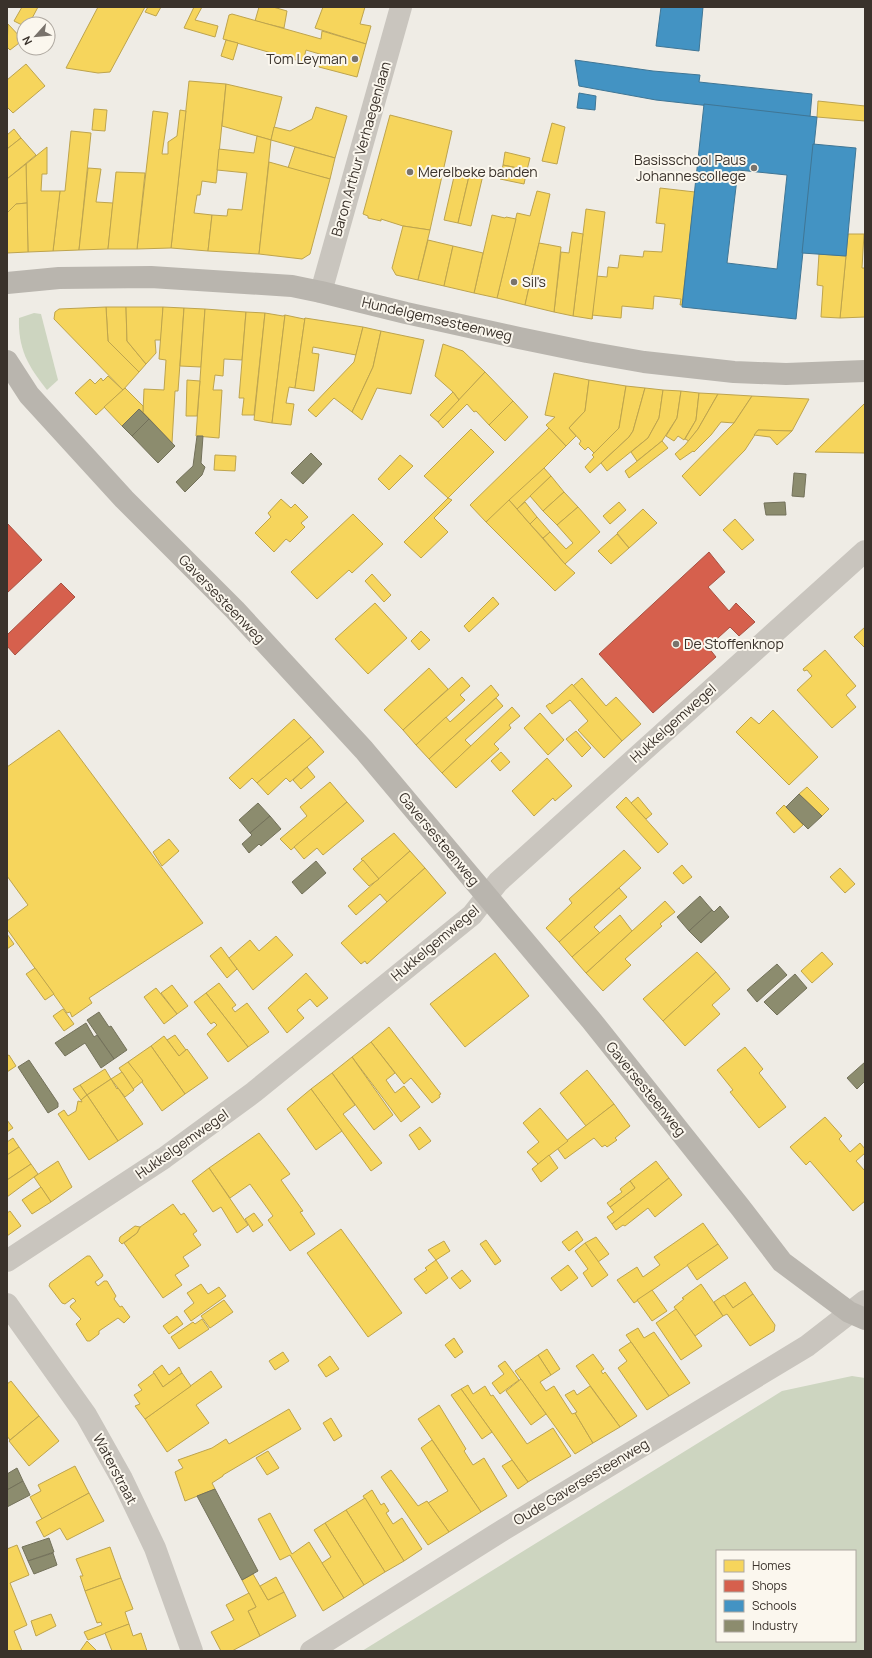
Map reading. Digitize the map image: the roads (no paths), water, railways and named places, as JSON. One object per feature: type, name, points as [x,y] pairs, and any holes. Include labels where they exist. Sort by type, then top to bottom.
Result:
[{"type":"street","name":"Baron Arthur Verhaegenlaan","points":[[321,292],[401,7]]},
{"type":"street","name":"Hundelgemsesteenweg","points":[[7,283],[60,278],[151,277],[292,286],[511,336],[644,362],[734,372],[786,374],[865,371]]},
{"type":"street","name":"Gaversesteenweg","points":[[7,361],[29,395],[124,499],[235,610],[364,750],[488,896],[660,1107],[782,1262],[860,1311]]},
{"type":"street","name":"Hukkelgemwegel","points":[[7,1261],[164,1158],[254,1092],[472,916],[498,882],[865,551]]},
{"type":"street","name":"Waterstraat","points":[[7,1304],[86,1415],[122,1478],[155,1548],[192,1651]]},
{"type":"street","name":"Oude Gaversesteenweg","points":[[311,1651],[503,1530],[807,1346],[860,1311]]},
{"type":"place","name":"Tom Leyman","points":[[355,59]]},
{"type":"place","name":"Basisschool Paus Johannescollege","points":[[754,168]]},
{"type":"place","name":"Merelbeke banden","points":[[410,172]]},
{"type":"place","name":"Sil's","points":[[514,282]]},
{"type":"place","name":"De Stoffenknop","points":[[676,644]]}]
